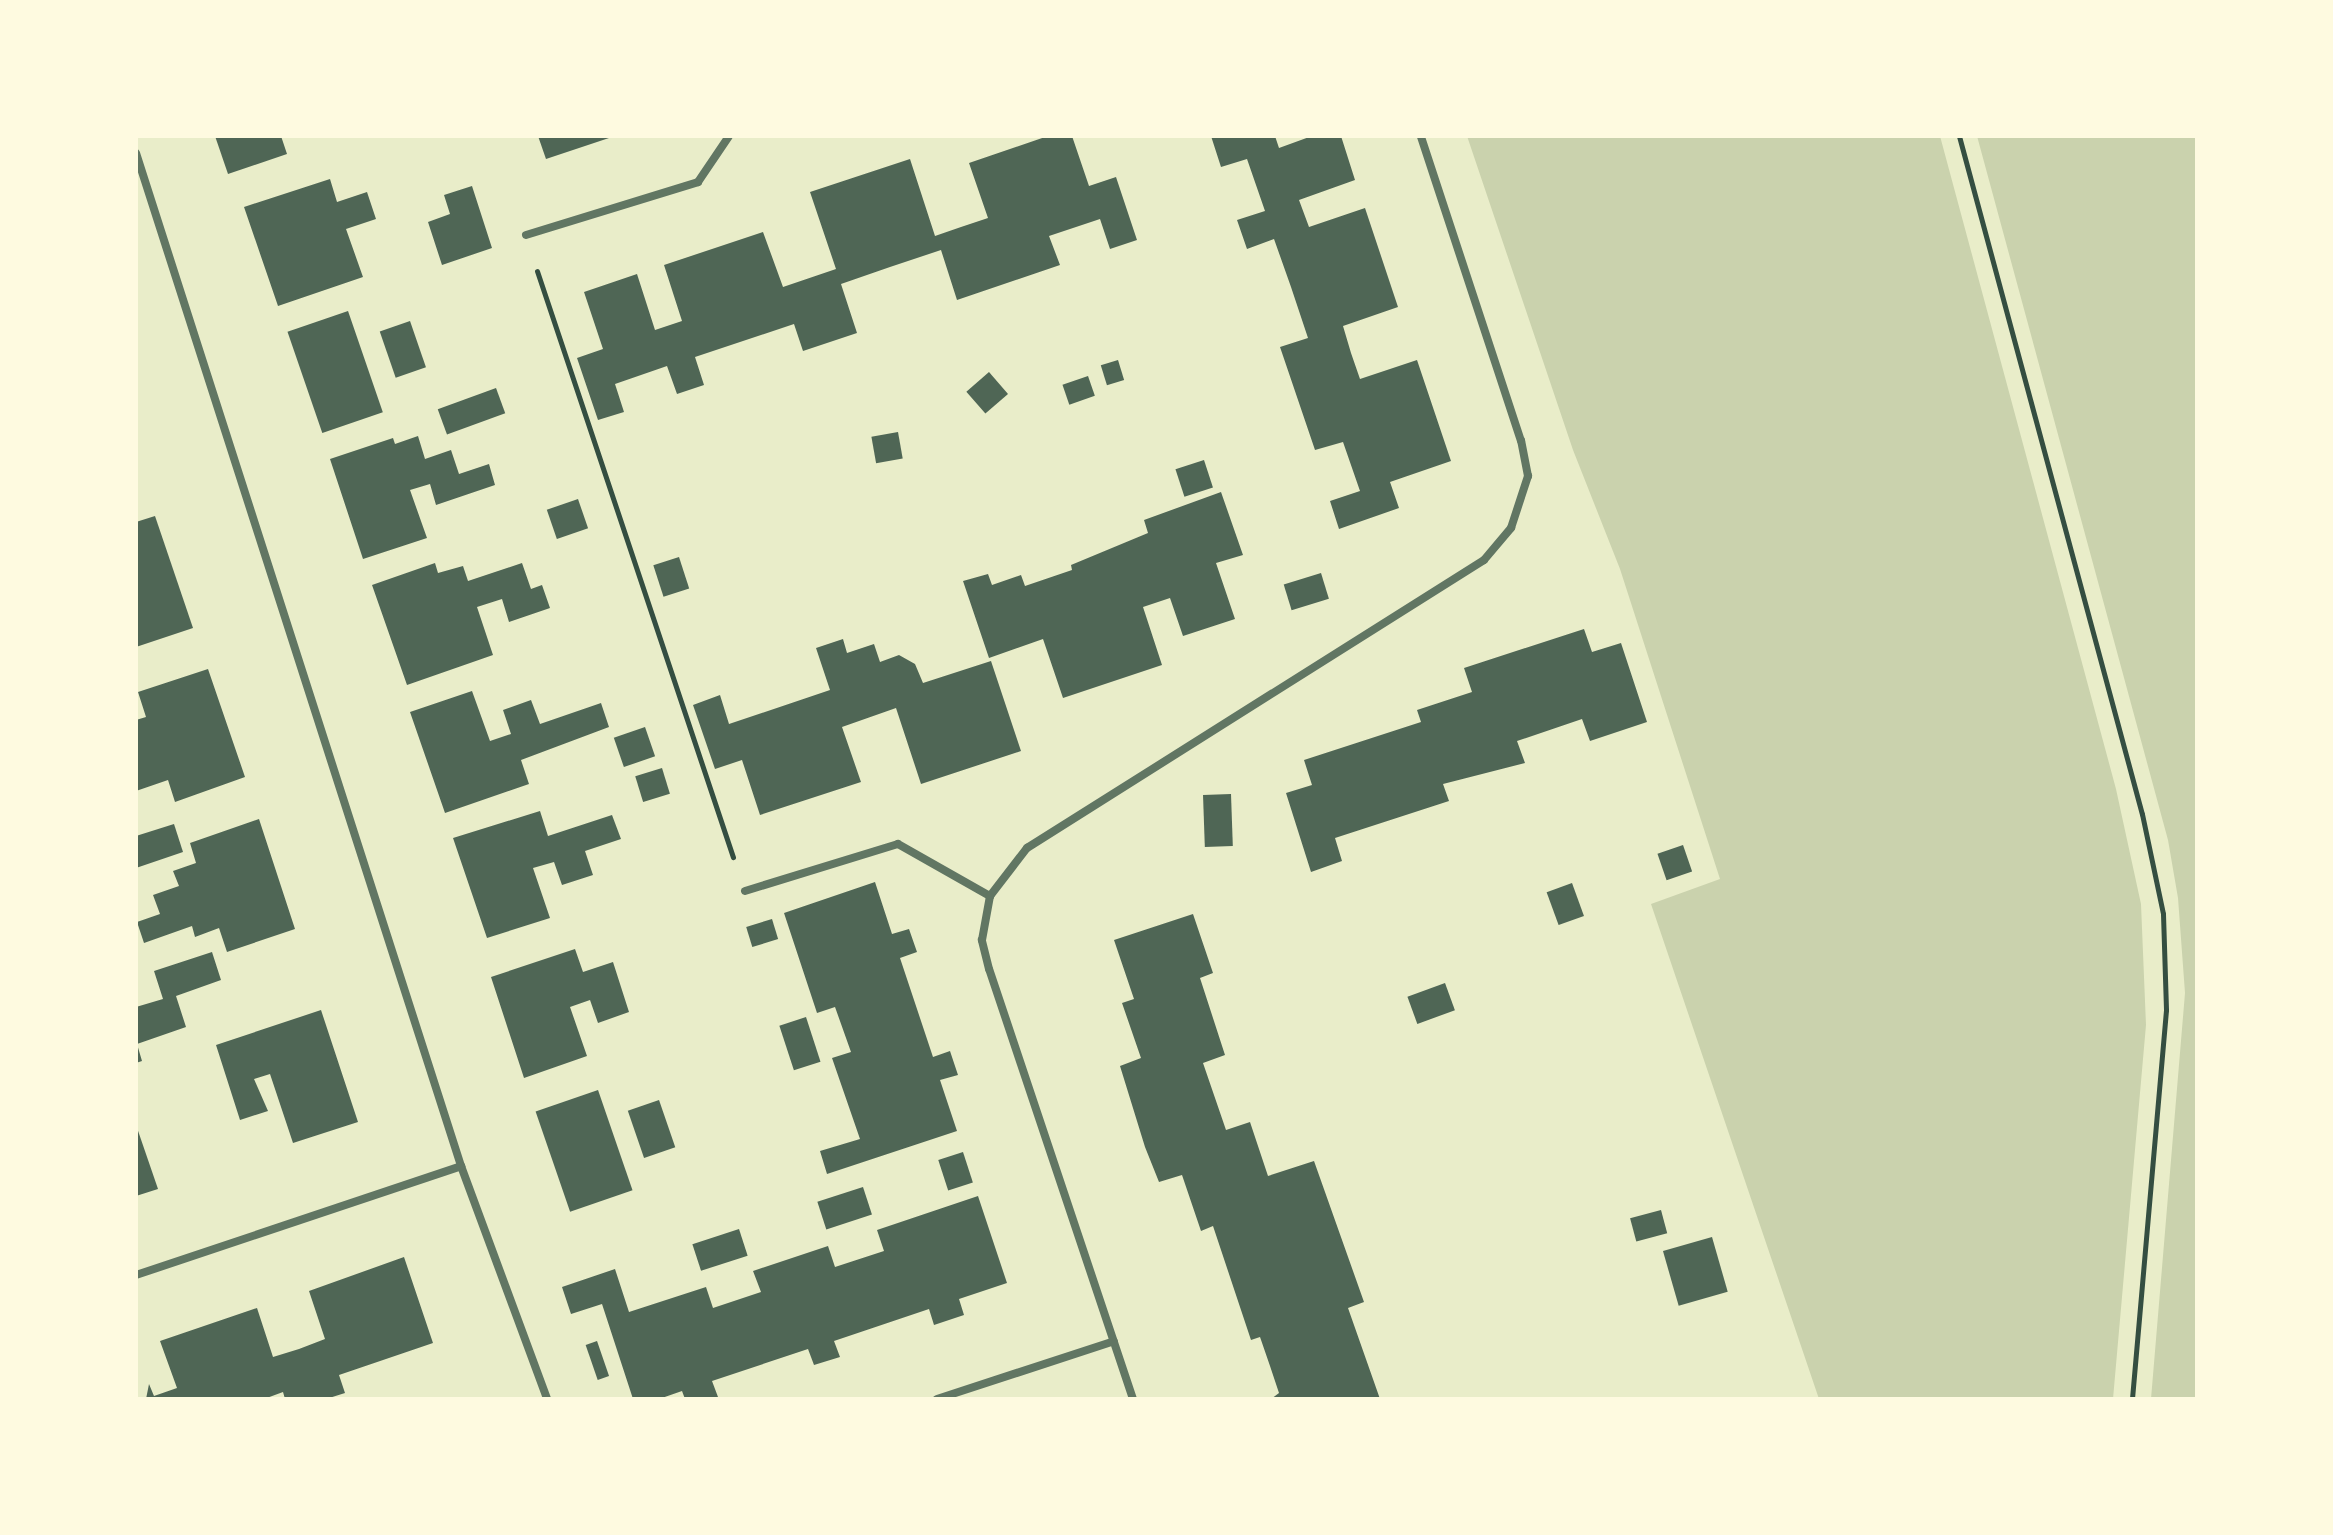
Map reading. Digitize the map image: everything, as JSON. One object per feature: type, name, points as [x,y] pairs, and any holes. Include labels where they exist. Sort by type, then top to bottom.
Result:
[{"type":"street","points":[[526,235],[698,182],[729,136]]},
{"type":"street","points":[[1133,1399],[989,969],[982,940],[990,896],[1027,848],[1484,560],[1511,528],[1528,476],[1521,441],[1421,136]]},
{"type":"street","points":[[136,153],[461,1166],[547,1399]]},
{"type":"street","points":[[745,891],[898,844],[990,896]]},
{"type":"street","points":[[136,1275],[461,1166]]},
{"type":"street","points":[[937,1399],[1114,1341]]},
{"type":"path","points":[[1959,136],[2142,814],[2163,914],[2166,1010],[2132,1399]]},
{"type":"path","points":[[526,235],[745,891]]},
{"type":"green space","points":[[1467,136],[1940,136],[2116,789],[2141,904],[2146,1025],[2113,1399],[1819,1399],[1651,904],[1720,879],[1620,569],[1573,450]]},
{"type":"green space","points":[[1977,136],[2197,136],[2197,1399],[2151,1399],[2185,993],[2178,898],[2168,840]]},
{"type":"building","points":[[215,136],[281,136],[287,154],[228,174]]},
{"type":"building","points":[[538,136],[612,136],[612,137],[546,159]]},
{"type":"building","points":[[1048,136],[1072,136],[1089,186],[1116,177],[1137,240],[1110,249],[1100,219],[1049,236],[1060,265],[957,300],[941,250],[890,267],[841,284],[857,333],[803,351],[794,324],[695,357],[704,385],[677,394],[667,366],[615,384],[624,412],[598,420],[577,358],[603,349],[584,292],[637,274],[655,330],[682,321],[664,265],[763,232],[783,287],[836,269],[810,192],[910,159],[935,236],[988,218],[969,163]]},
{"type":"building","points":[[1211,136],[1275,136],[1279,148],[1312,136],[1341,136],[1355,180],[1299,200],[1309,227],[1365,208],[1398,307],[1343,326],[1351,353],[1360,379],[1417,360],[1451,461],[1390,482],[1399,508],[1339,529],[1330,501],[1360,491],[1343,442],[1315,450],[1280,347],[1308,338],[1274,239],[1247,249],[1237,220],[1265,211],[1247,159],[1221,167]]},
{"type":"building","points":[[330,179],[337,202],[367,192],[376,219],[346,229],[363,277],[278,306],[244,207]]},
{"type":"building","points":[[472,186],[492,248],[442,265],[428,222],[450,214],[444,195]]},
{"type":"building","points":[[348,311],[383,412],[322,433],[287,332]]},
{"type":"building","points":[[410,321],[426,367],[396,378],[380,331]]},
{"type":"building","points":[[1118,360],[1124,380],[1107,385],[1101,365]]},
{"type":"building","points":[[989,372],[1008,394],[985,414],[966,392]]},
{"type":"building","points":[[1088,376],[1095,396],[1069,405],[1062,385]]},
{"type":"building","points":[[496,388],[505,413],[447,435],[438,409]]},
{"type":"building","points":[[898,432],[903,459],[876,463],[871,437]]},
{"type":"building","points":[[418,436],[425,459],[451,450],[459,474],[489,464],[495,485],[436,505],[430,484],[410,490],[427,538],[363,559],[330,459],[393,438],[395,444]]},
{"type":"building","points":[[1204,460],[1213,488],[1184,497],[1175,469]]},
{"type":"building","points":[[1221,492],[1243,555],[1216,563],[1235,619],[1183,636],[1170,598],[1143,607],[1162,665],[1063,698],[1043,639],[989,658],[963,581],[988,574],[992,585],[1021,575],[1025,586],[1072,570],[1071,565],[1148,533],[1144,520]]},
{"type":"building","points":[[578,499],[588,528],[557,539],[547,510]]},
{"type":"building","points":[[155,516],[193,628],[136,647],[136,522]]},
{"type":"building","points":[[679,557],[689,588],[664,597],[653,565]]},
{"type":"building","points":[[435,563],[438,573],[463,566],[468,581],[522,563],[531,589],[542,585],[550,608],[509,622],[502,599],[477,607],[493,655],[407,685],[372,585]]},
{"type":"building","points":[[1321,573],[1329,599],[1292,610],[1284,584]]},
{"type":"building","points":[[1584,629],[1592,652],[1621,643],[1647,722],[1590,741],[1582,719],[1517,741],[1525,763],[1443,784],[1449,801],[1335,838],[1342,861],[1311,872],[1286,793],[1312,785],[1304,760],[1421,722],[1417,710],[1472,692],[1464,668]]},
{"type":"building","points":[[843,639],[847,653],[874,644],[880,662],[899,655],[915,664],[923,683],[991,661],[1021,751],[921,784],[896,708],[842,727],[861,782],[760,815],[742,760],[715,769],[693,705],[720,695],[729,724],[830,690],[816,648]]},
{"type":"building","points":[[208,669],[245,777],[175,802],[168,780],[136,791],[136,720],[146,717],[138,692]]},
{"type":"building","points":[[472,691],[490,741],[511,734],[503,710],[531,700],[540,724],[601,703],[609,727],[521,760],[529,784],[445,813],[410,712]]},
{"type":"building","points":[[645,727],[655,756],[624,767],[614,738]]},
{"type":"building","points":[[662,768],[670,794],[643,802],[635,776]]},
{"type":"building","points":[[1231,794],[1233,846],[1205,847],[1203,795]]},
{"type":"building","points":[[540,811],[548,836],[612,815],[621,839],[585,851],[593,875],[562,885],[554,862],[533,868],[550,918],[487,938],[453,838]]},
{"type":"building","points":[[259,819],[295,929],[227,952],[219,928],[195,937],[192,926],[144,943],[137,922],[160,914],[153,895],[179,886],[173,871],[196,863],[190,843]]},
{"type":"building","points":[[174,824],[183,852],[136,868],[136,836]]},
{"type":"building","points":[[1683,845],[1692,871],[1667,880],[1657,854]]},
{"type":"building","points":[[875,882],[892,934],[909,929],[917,952],[900,958],[933,1057],[950,1051],[958,1075],[940,1080],[957,1131],[827,1174],[820,1151],[860,1139],[832,1058],[851,1052],[835,1007],[817,1013],[784,913]]},
{"type":"building","points":[[1572,883],[1584,916],[1559,925],[1547,892]]},
{"type":"building","points":[[1193,914],[1213,973],[1200,978],[1225,1055],[1203,1063],[1226,1130],[1250,1122],[1268,1176],[1314,1161],[1364,1302],[1348,1308],[1380,1399],[1271,1399],[1279,1393],[1270,1366],[1260,1337],[1251,1340],[1213,1226],[1201,1231],[1182,1175],[1159,1182],[1145,1147],[1120,1066],[1141,1058],[1122,1003],[1134,999],[1114,940]]},
{"type":"building","points":[[772,919],[778,939],[752,947],[746,927]]},
{"type":"building","points":[[575,949],[583,972],[613,962],[629,1012],[598,1023],[590,1000],[570,1007],[587,1056],[524,1078],[491,977]]},
{"type":"building","points":[[212,952],[221,980],[176,996],[186,1027],[137,1044],[142,1061],[136,1063],[136,1007],[163,999],[154,971]]},
{"type":"building","points":[[1445,983],[1455,1010],[1417,1024],[1407,997]]},
{"type":"building","points":[[321,1010],[358,1122],[293,1143],[270,1074],[254,1079],[268,1111],[240,1120],[216,1045]]},
{"type":"building","points":[[806,1017],[821,1062],[794,1070],[779,1026]]},
{"type":"building","points":[[598,1090],[633,1190],[570,1212],[536,1111]]},
{"type":"building","points":[[659,1100],[675,1147],[644,1158],[628,1111]]},
{"type":"building","points":[[136,1125],[158,1189],[136,1196]]},
{"type":"building","points":[[963,1152],[973,1182],[948,1190],[938,1160]]},
{"type":"building","points":[[863,1187],[872,1215],[826,1229],[817,1202]]},
{"type":"building","points":[[978,1196],[1007,1283],[959,1299],[964,1315],[934,1325],[929,1309],[834,1341],[840,1357],[814,1365],[808,1349],[712,1381],[718,1397],[713,1399],[685,1399],[682,1391],[659,1399],[633,1399],[602,1304],[571,1314],[562,1287],[615,1269],[629,1312],[706,1287],[713,1308],[761,1292],[753,1271],[828,1246],[835,1267],[884,1251],[877,1230]]},
{"type":"building","points":[[1661,1210],[1667,1233],[1636,1241],[1630,1218]]},
{"type":"building","points":[[739,1229],[748,1256],[701,1271],[692,1244]]},
{"type":"building","points":[[1712,1237],[1728,1292],[1679,1306],[1663,1251]]},
{"type":"building","points":[[404,1257],[433,1343],[339,1375],[345,1393],[326,1399],[285,1399],[283,1392],[264,1399],[146,1399],[149,1384],[154,1396],[177,1388],[160,1341],[257,1308],[273,1357],[299,1349],[325,1339],[309,1291]]},
{"type":"building","points":[[597,1341],[609,1376],[598,1380],[586,1345]]}]
